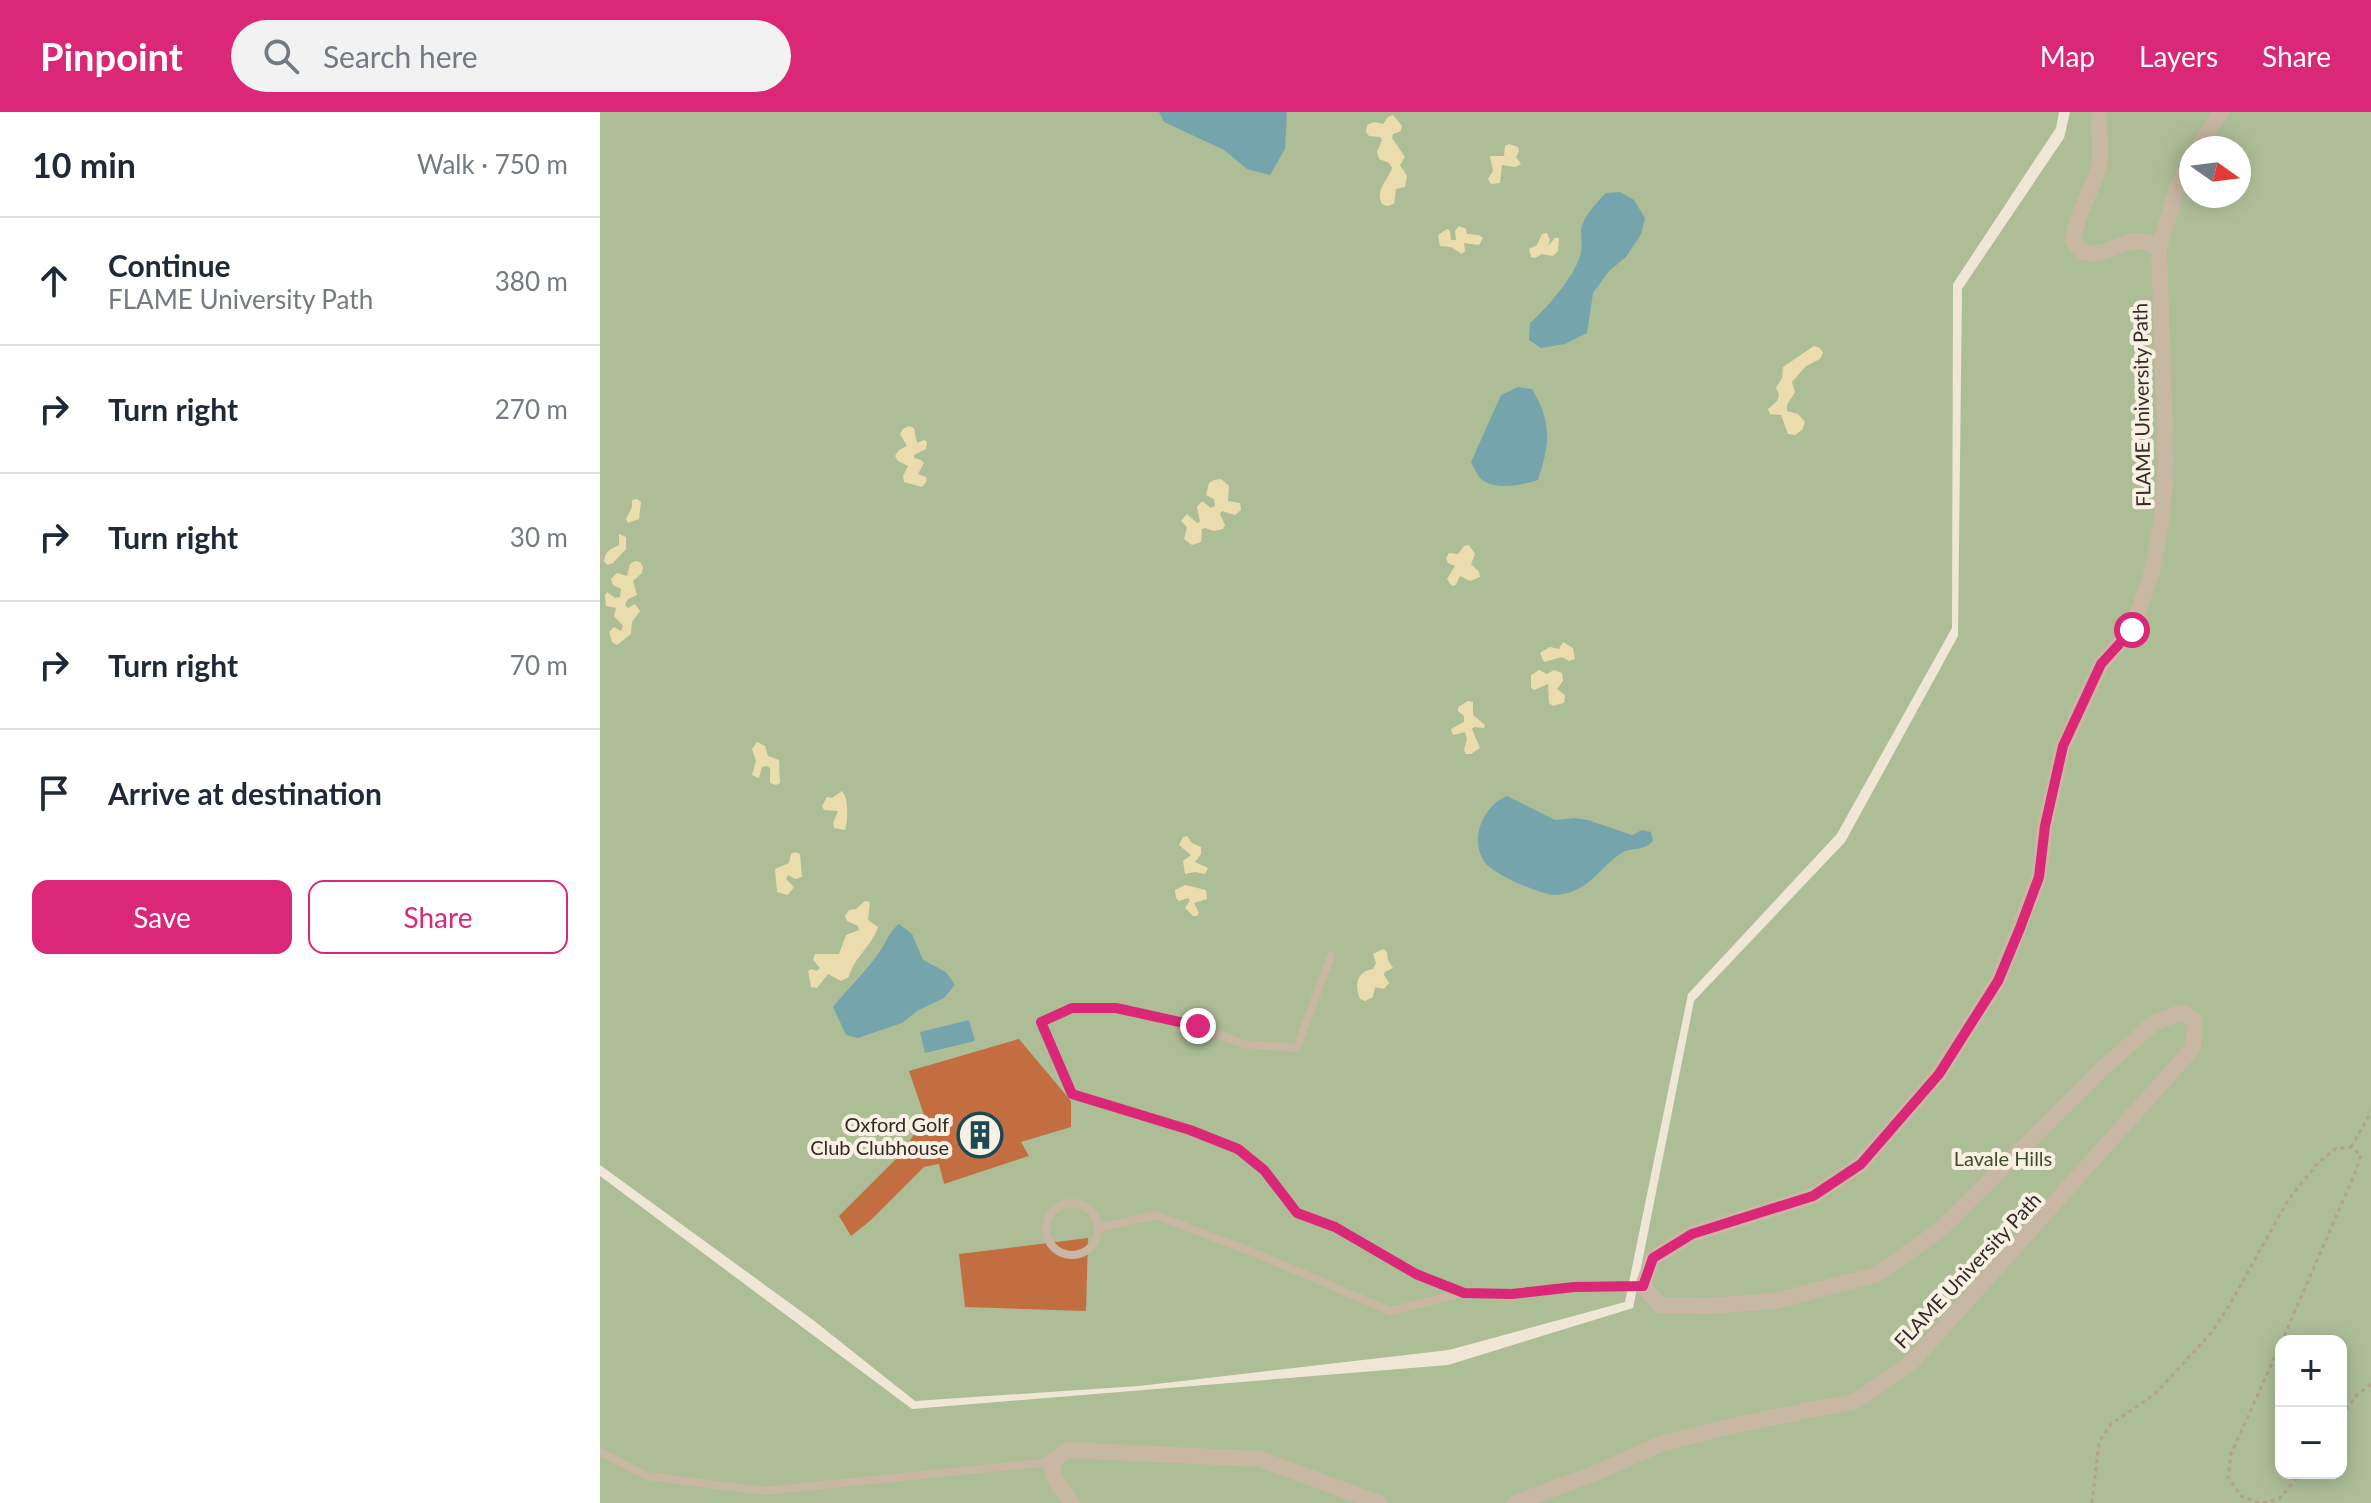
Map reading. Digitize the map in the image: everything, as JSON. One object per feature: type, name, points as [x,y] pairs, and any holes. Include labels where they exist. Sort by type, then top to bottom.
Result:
[{"type":"street","points":[[2099,112],[2099,167],[2085,197],[2073,241],[2082,252],[2096,255],[2123,243],[2144,239],[2159,248]]},
{"type":"street","points":[[2206,136],[2221,112]]},
{"type":"street","name":"FLAME University Path","points":[[1515,1503],[1593,1474],[1663,1443],[1856,1401],[1913,1361],[2193,1048],[2195,1021],[2183,1012],[2155,1022],[2101,1070],[1940,1230],[1876,1275],[1775,1301],[1707,1306],[1660,1305],[1643,1286],[1653,1258],[1692,1234],[1813,1196],[1861,1164],[1939,1074],[1998,981],[2039,877],[2045,826],[2063,746],[2101,664],[2132,630],[2152,572],[2162,518],[2166,463],[2159,248],[2179,183]]},
{"type":"street","points":[[1072,1503],[1055,1480],[1051,1462],[1067,1450],[1260,1459],[1379,1503]]},
{"type":"lane","points":[[1331,955],[1297,1048],[1243,1044],[1198,1026],[1116,1008],[1072,1008],[1041,1022],[1072,1094],[1190,1130],[1238,1149],[1264,1170],[1297,1213],[1335,1227],[1416,1274],[1464,1293]]},
{"type":"lane","points":[[1074,1202],[1091,1211],[1098,1228],[1093,1245],[1079,1255],[1070,1256],[1054,1249],[1045,1224],[1056,1208],[1074,1202]]},
{"type":"lane","points":[[1098,1228],[1155,1215],[1255,1253],[1390,1311],[1464,1293],[1512,1294],[1574,1287],[1643,1286]]},
{"type":"lane","points":[[600,1452],[647,1476],[764,1491],[1051,1462]]},
{"type":"path","points":[[2351,1147],[2371,1112]]},
{"type":"path","points":[[2092,1503],[2099,1442],[2111,1424],[2155,1394],[2211,1333],[2288,1200],[2317,1164],[2335,1149],[2351,1147],[2361,1155],[2355,1173],[2284,1335]]},
{"type":"path","points":[[2275,1355],[2231,1454],[2228,1477],[2241,1496],[2261,1503],[2279,1499],[2296,1479]]},
{"type":"path","points":[[2347,1408],[2371,1384]]},
{"type":"green space","points":[[600,112],[2059,112],[2056,128],[1953,284],[1952,628],[1837,834],[1688,994],[1625,1302],[1449,1350],[1139,1386],[915,1401],[813,1320],[600,1165]]},
{"type":"green space","name":"Lavale Hills","points":[[2070,112],[2371,112],[2371,1503],[600,1503],[600,1176],[912,1409],[1448,1365],[1633,1308],[1694,1001],[1845,842],[1958,636],[1962,289],[2064,138]]},
{"type":"sand","points":[[1393,115],[1402,126],[1401,131],[1393,134],[1392,138],[1405,157],[1400,165],[1407,176],[1405,187],[1396,189],[1394,204],[1387,206],[1382,204],[1380,194],[1392,168],[1389,163],[1379,159],[1380,137],[1369,136],[1366,132],[1367,125],[1374,122],[1383,124]]},
{"type":"sand","points":[[1505,146],[1518,147],[1516,157],[1521,164],[1515,167],[1502,165],[1500,183],[1491,184],[1488,179],[1493,171],[1490,156],[1504,156]]},
{"type":"sand","points":[[1459,226],[1466,229],[1467,234],[1483,238],[1479,245],[1464,243],[1465,251],[1462,254],[1451,247],[1440,246],[1438,235],[1447,229],[1451,240],[1456,240],[1455,231]]},
{"type":"sand","points":[[1547,233],[1550,240],[1548,246],[1559,238],[1558,251],[1553,256],[1542,254],[1531,257],[1529,249],[1537,245],[1542,234]]},
{"type":"sand","points":[[1814,346],[1823,353],[1792,382],[1795,392],[1787,405],[1787,411],[1798,414],[1805,422],[1802,430],[1795,435],[1788,434],[1781,415],[1770,414],[1768,409],[1778,400],[1776,388],[1782,378],[1783,367]]},
{"type":"sand","points":[[909,426],[914,428],[917,443],[927,442],[926,449],[914,455],[924,463],[918,474],[926,477],[927,481],[922,487],[904,482],[903,476],[908,466],[895,456],[907,446],[900,434]]},
{"type":"sand","points":[[1221,479],[1229,486],[1228,501],[1240,503],[1241,510],[1235,515],[1222,511],[1223,529],[1202,529],[1201,542],[1192,545],[1184,539],[1187,527],[1181,521],[1187,514],[1197,523],[1200,522],[1197,507],[1202,501],[1211,508],[1215,506],[1214,499],[1206,495],[1209,483]]},
{"type":"sand","points":[[632,500],[641,502],[639,519],[628,523],[626,519]]},
{"type":"sand","points":[[619,534],[626,537],[626,549],[607,565],[604,561],[606,554],[619,545]]},
{"type":"sand","points":[[1469,545],[1475,554],[1471,564],[1480,577],[1470,581],[1460,576],[1456,585],[1452,586],[1447,579],[1455,566],[1448,563],[1446,558],[1449,553],[1458,554]]},
{"type":"sand","points":[[635,561],[643,567],[642,573],[633,581],[637,595],[628,599],[625,605],[628,608],[635,604],[640,611],[632,622],[631,634],[617,645],[612,642],[609,632],[614,627],[621,631],[623,626],[614,616],[616,608],[606,606],[605,595],[607,592],[615,598],[620,597],[621,589],[613,585],[611,579],[617,573],[627,576],[630,564]]},
{"type":"sand","points":[[1563,642],[1573,648],[1575,659],[1569,661],[1562,657],[1544,662],[1540,653],[1550,647],[1559,649]]},
{"type":"sand","points":[[1539,670],[1547,674],[1554,670],[1562,673],[1563,681],[1557,689],[1565,695],[1564,703],[1553,706],[1549,703],[1548,684],[1534,690],[1531,687],[1531,675]]},
{"type":"sand","points":[[1468,701],[1473,702],[1473,715],[1485,725],[1484,728],[1472,729],[1480,748],[1471,754],[1466,754],[1464,750],[1465,732],[1453,735],[1451,729],[1464,722],[1458,707]]},
{"type":"sand","points":[[757,742],[765,746],[768,756],[779,760],[780,783],[776,785],[770,783],[770,768],[767,766],[762,767],[759,778],[752,775],[756,761],[752,749]]},
{"type":"sand","points":[[842,791],[847,804],[845,830],[834,828],[838,811],[824,810],[822,806],[827,797],[832,798]]},
{"type":"sand","points":[[1187,836],[1192,843],[1201,847],[1201,854],[1195,862],[1208,868],[1205,874],[1185,874],[1183,861],[1191,855],[1179,845]]},
{"type":"sand","points":[[791,854],[800,854],[802,877],[795,879],[788,875],[786,879],[794,887],[788,895],[777,892],[775,869],[789,863]]},
{"type":"sand","points":[[1185,885],[1206,890],[1207,899],[1194,903],[1199,913],[1197,916],[1185,908],[1190,900],[1188,898],[1179,901],[1176,898],[1175,890]]},
{"type":"sand","points":[[865,901],[870,902],[868,920],[878,927],[849,977],[841,981],[828,974],[817,988],[811,987],[808,971],[820,968],[813,960],[815,954],[839,954],[846,935],[859,930],[845,916]]},
{"type":"sand","points":[[1383,949],[1393,968],[1384,975],[1389,983],[1384,989],[1375,987],[1373,997],[1365,1001],[1360,999],[1358,980],[1363,973],[1373,969],[1376,963],[1373,954]]},
{"type":"water","points":[[1159,112],[1287,112],[1285,149],[1270,175],[1247,169],[1224,150],[1164,122]]},
{"type":"water","points":[[1620,192],[1634,200],[1645,218],[1641,234],[1626,257],[1609,271],[1593,293],[1587,333],[1565,344],[1541,348],[1529,340],[1530,323],[1559,292],[1577,264],[1582,225],[1587,215],[1606,193]]},
{"type":"water","points":[[1518,387],[1532,389],[1543,412],[1547,433],[1545,455],[1538,480],[1517,485],[1494,485],[1481,479],[1471,462],[1501,395]]},
{"type":"water","points":[[1507,796],[1555,820],[1588,820],[1632,835],[1642,830],[1651,832],[1653,841],[1646,847],[1620,854],[1576,890],[1555,895],[1539,891],[1496,872],[1484,861],[1480,852],[1481,823],[1492,807]]},
{"type":"water","points":[[899,924],[912,934],[923,960],[946,972],[955,985],[944,998],[917,1011],[902,1023],[858,1038],[846,1035],[833,1007],[869,966]]},
{"type":"water","points":[[969,1020],[975,1041],[925,1053],[920,1032]]},
{"type":"building","name":"Oxford Golf Club Clubhouse","points":[[1019,1039],[1071,1101],[1071,1127],[1021,1142],[1029,1156],[944,1184],[939,1164],[924,1167],[851,1236],[839,1216],[901,1154],[925,1118],[909,1071]]},
{"type":"building","points":[[1088,1238],[1086,1311],[965,1307],[959,1254]]},
{"type":"place","name":"Oxford Golf Club Clubhouse","points":[[980,1135]]},
{"type":"route","points":[[1198,1026],[1116,1008],[1072,1008],[1041,1022],[1072,1094],[1190,1130],[1238,1149],[1264,1170],[1297,1213],[1335,1227],[1416,1274],[1464,1293],[1512,1294],[1574,1287],[1643,1286],[1653,1258],[1692,1234],[1813,1196],[1861,1164],[1939,1074],[1998,981],[2020,928],[2039,877],[2045,826],[2063,746],[2101,664],[2132,630]]}]
